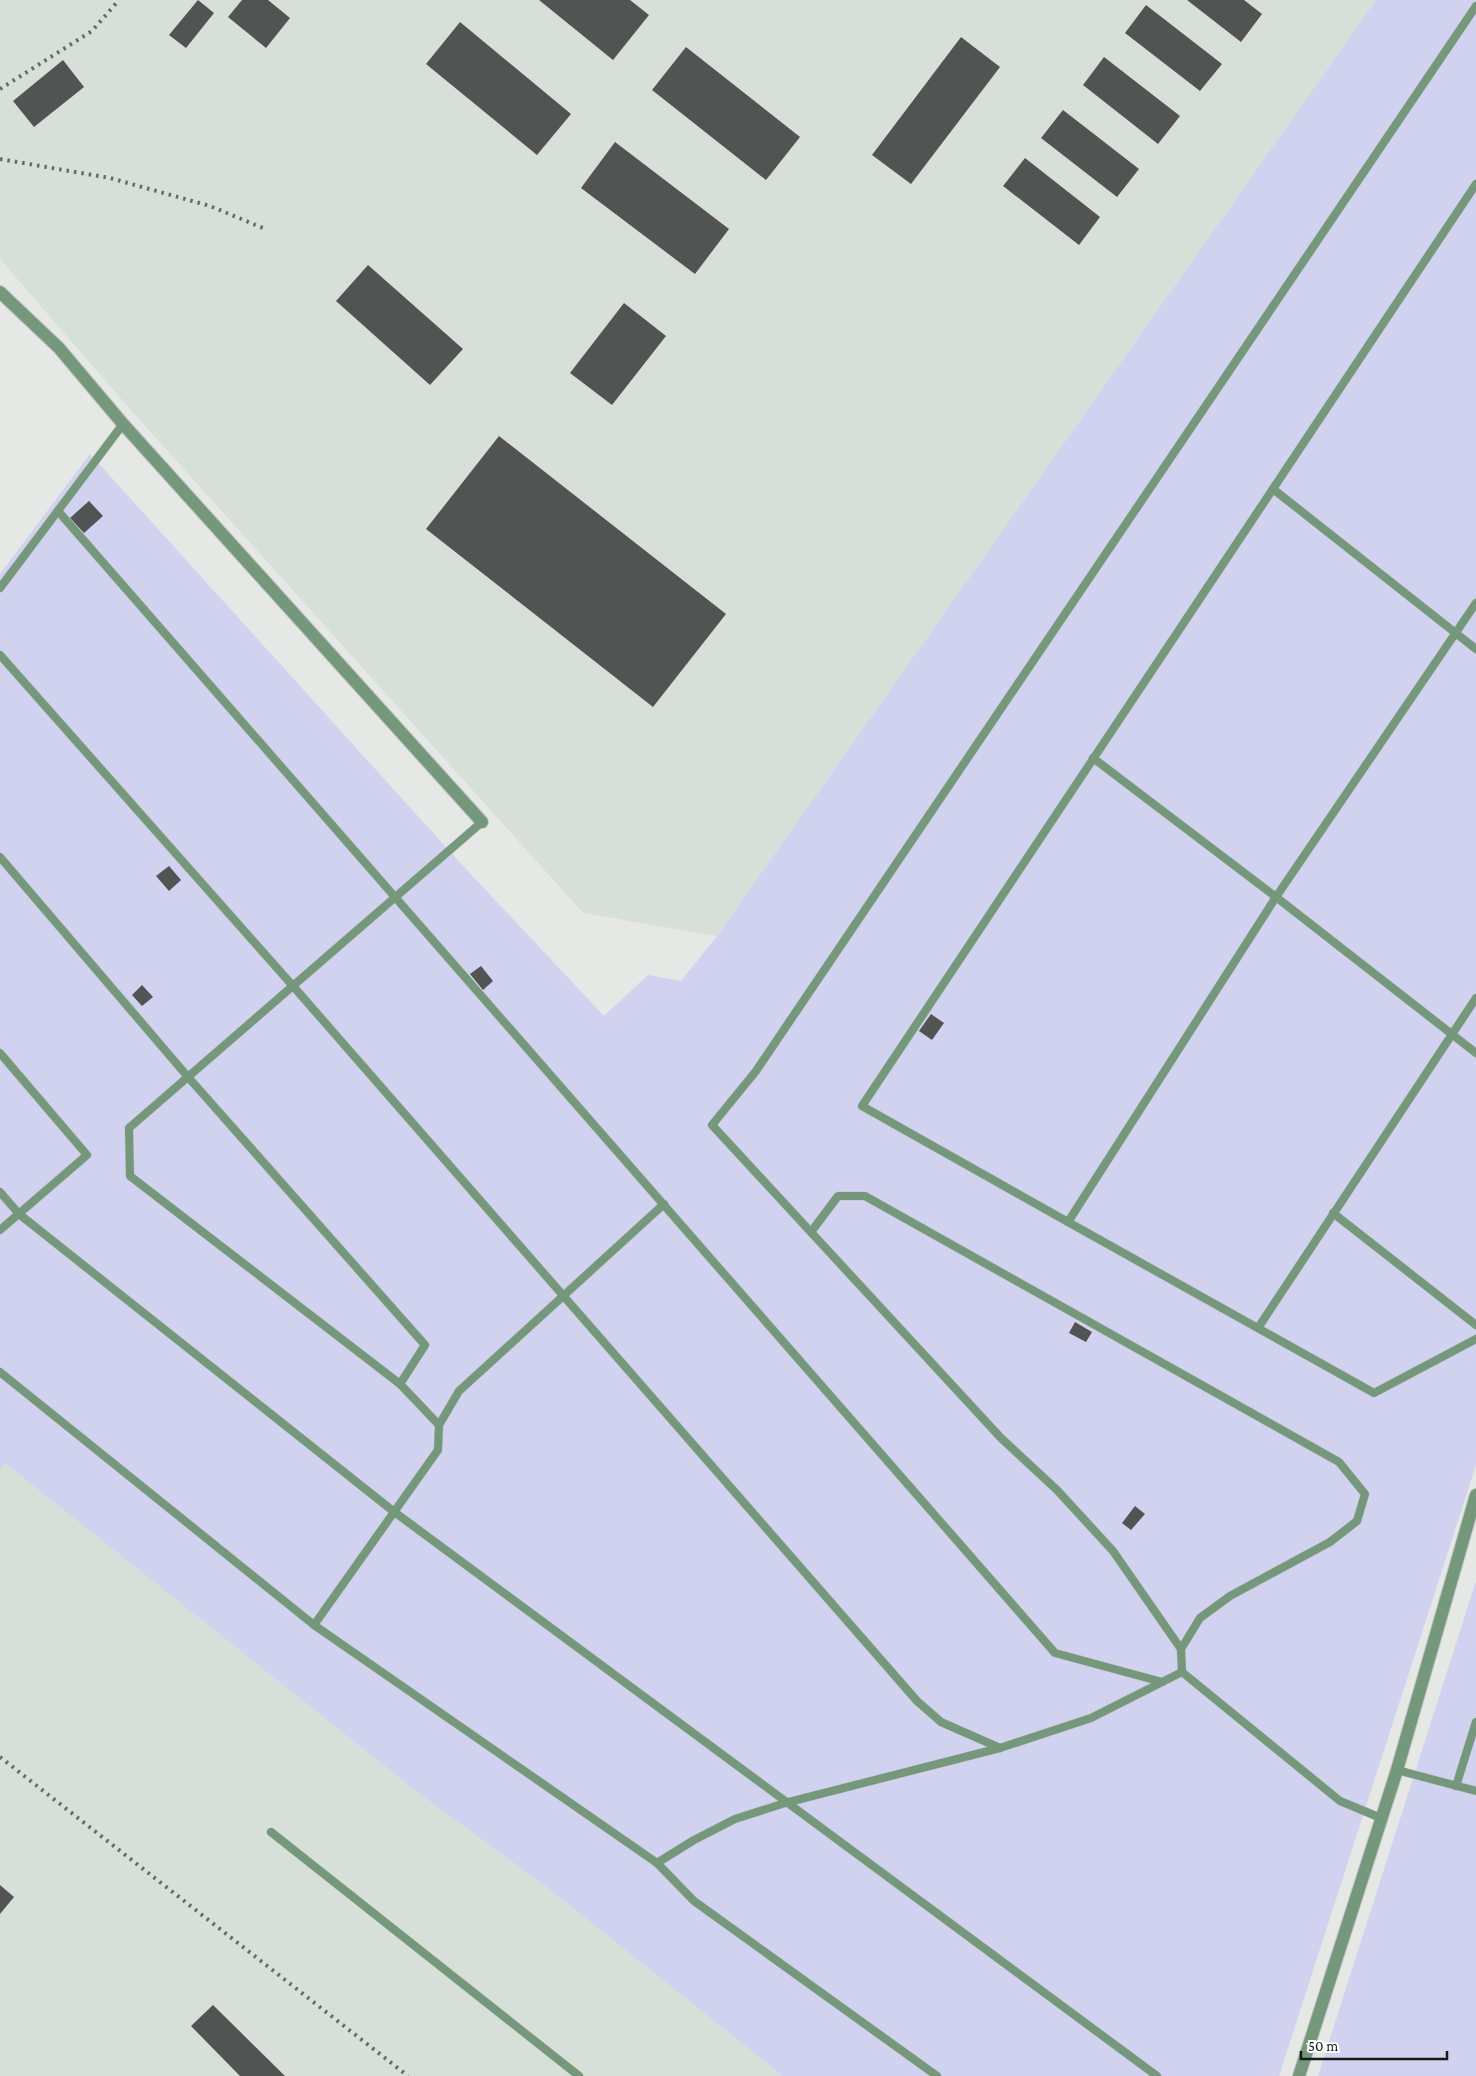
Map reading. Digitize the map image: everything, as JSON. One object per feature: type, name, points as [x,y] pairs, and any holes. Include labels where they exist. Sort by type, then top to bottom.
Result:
[{"type":"street","points":[[0,292],[59,348],[122,424],[482,822]]},
{"type":"street","points":[[1299,2076],[1397,1770],[1476,1494]]},
{"type":"lane","points":[[1381,1818],[1340,1801],[1182,1672],[1181,1649],[1114,1551],[1057,1490],[1001,1438],[712,1125],[756,1072],[1476,6]]},
{"type":"lane","points":[[1476,184],[862,1106],[1374,1392],[1476,1339]]},
{"type":"lane","points":[[0,588],[122,424]]},
{"type":"lane","points":[[1273,489],[1476,649]]},
{"type":"lane","points":[[58,510],[1056,1653],[1162,1682]]},
{"type":"lane","points":[[1068,1222],[1276,897],[1476,603]]},
{"type":"lane","points":[[0,655],[293,986],[917,1701],[941,1722],[1000,1748]]},
{"type":"lane","points":[[1094,758],[1476,1053]]},
{"type":"lane","points":[[439,1425],[400,1384],[130,1176],[129,1128],[482,822]]},
{"type":"lane","points":[[0,857],[188,1077],[425,1345],[400,1384]]},
{"type":"lane","points":[[1258,1328],[1476,998]]},
{"type":"lane","points":[[0,1053],[87,1155],[0,1230]]},
{"type":"lane","points":[[0,1192],[19,1214],[393,1511],[1157,2076]]},
{"type":"lane","points":[[811,1232],[838,1196],[865,1196],[1339,1462],[1365,1494],[1357,1521],[1330,1542],[1230,1596],[1207,1612],[1200,1618],[1181,1649]]},
{"type":"lane","points":[[314,1625],[438,1450],[439,1425],[459,1391],[664,1204]]},
{"type":"lane","points":[[1333,1213],[1476,1325]]},
{"type":"lane","points":[[0,1372],[314,1625],[656,1863],[694,1901],[937,2076]]},
{"type":"lane","points":[[656,1863],[694,1840],[735,1819],[786,1803],[1000,1748],[1091,1718],[1182,1672]]},
{"type":"lane","points":[[1456,1786],[1476,1722]]},
{"type":"lane","points":[[1397,1770],[1476,1791]]},
{"type":"lane","points":[[271,1832],[579,2076]]},
{"type":"shaded area","points":[[0,0],[1376,0],[717,936],[583,913],[129,408],[0,259]]},
{"type":"shaded area","points":[[1376,0],[1476,0],[1476,1465],[1279,2076],[783,2076],[549,1889],[416,1791],[5,1463],[0,1469],[0,574],[90,454],[463,866],[604,1016],[648,975],[681,981],[717,936]]},
{"type":"shaded area","points":[[5,1463],[416,1791],[549,1889],[783,2076],[0,2076],[0,1469]]},
{"type":"shaded area","points":[[1476,1581],[1476,2076],[1318,2076]]},
{"type":"building","points":[[198,0],[214,13],[186,48],[169,35]]},
{"type":"building","points":[[242,0],[268,0],[290,18],[266,48],[228,17]]},
{"type":"building","points":[[539,0],[630,0],[649,15],[613,60]]},
{"type":"building","points":[[1187,0],[1244,0],[1262,14],[1241,42]]},
{"type":"building","points":[[1146,5],[1222,64],[1200,91],[1125,33]]},
{"type":"building","points":[[460,22],[571,114],[537,155],[426,64]]},
{"type":"building","points":[[961,37],[1000,67],[911,184],[872,155]]},
{"type":"building","points":[[686,47],[800,137],[766,180],[652,90]]},
{"type":"building","points":[[1104,57],[1180,116],[1158,144],[1083,85]]},
{"type":"building","points":[[63,60],[84,87],[34,127],[13,101]]},
{"type":"building","points":[[1063,110],[1139,169],[1117,197],[1041,138]]},
{"type":"building","points":[[615,142],[729,229],[695,274],[581,188]]},
{"type":"building","points":[[1025,158],[1100,217],[1079,245],[1003,186]]},
{"type":"building","points":[[368,265],[463,349],[430,385],[336,301]]},
{"type":"building","points":[[624,303],[666,336],[612,405],[570,373]]},
{"type":"building","points":[[499,436],[726,614],[653,707],[426,529]]},
{"type":"building","points":[[89,501],[103,516],[84,533],[70,518]]},
{"type":"building","points":[[169,866],[181,880],[169,891],[156,876]]},
{"type":"building","points":[[481,966],[493,981],[483,990],[470,974]]},
{"type":"building","points":[[142,985],[153,997],[142,1006],[132,995]]},
{"type":"building","points":[[931,1014],[944,1023],[932,1040],[919,1031]]},
{"type":"building","points":[[1075,1322],[1092,1332],[1086,1342],[1069,1333]]},
{"type":"building","points":[[1135,1506],[1145,1514],[1131,1530],[1122,1523]]},
{"type":"building","points":[[0,1885],[14,1897],[0,1914]]},
{"type":"building","points":[[213,2005],[285,2076],[240,2076],[191,2026]]},
{"type":"railway","points":[[0,89],[92,31],[119,0]]},
{"type":"railway","points":[[0,159],[110,178],[210,206],[263,228]]},
{"type":"railway","points":[[0,1757],[408,2076]]}]
